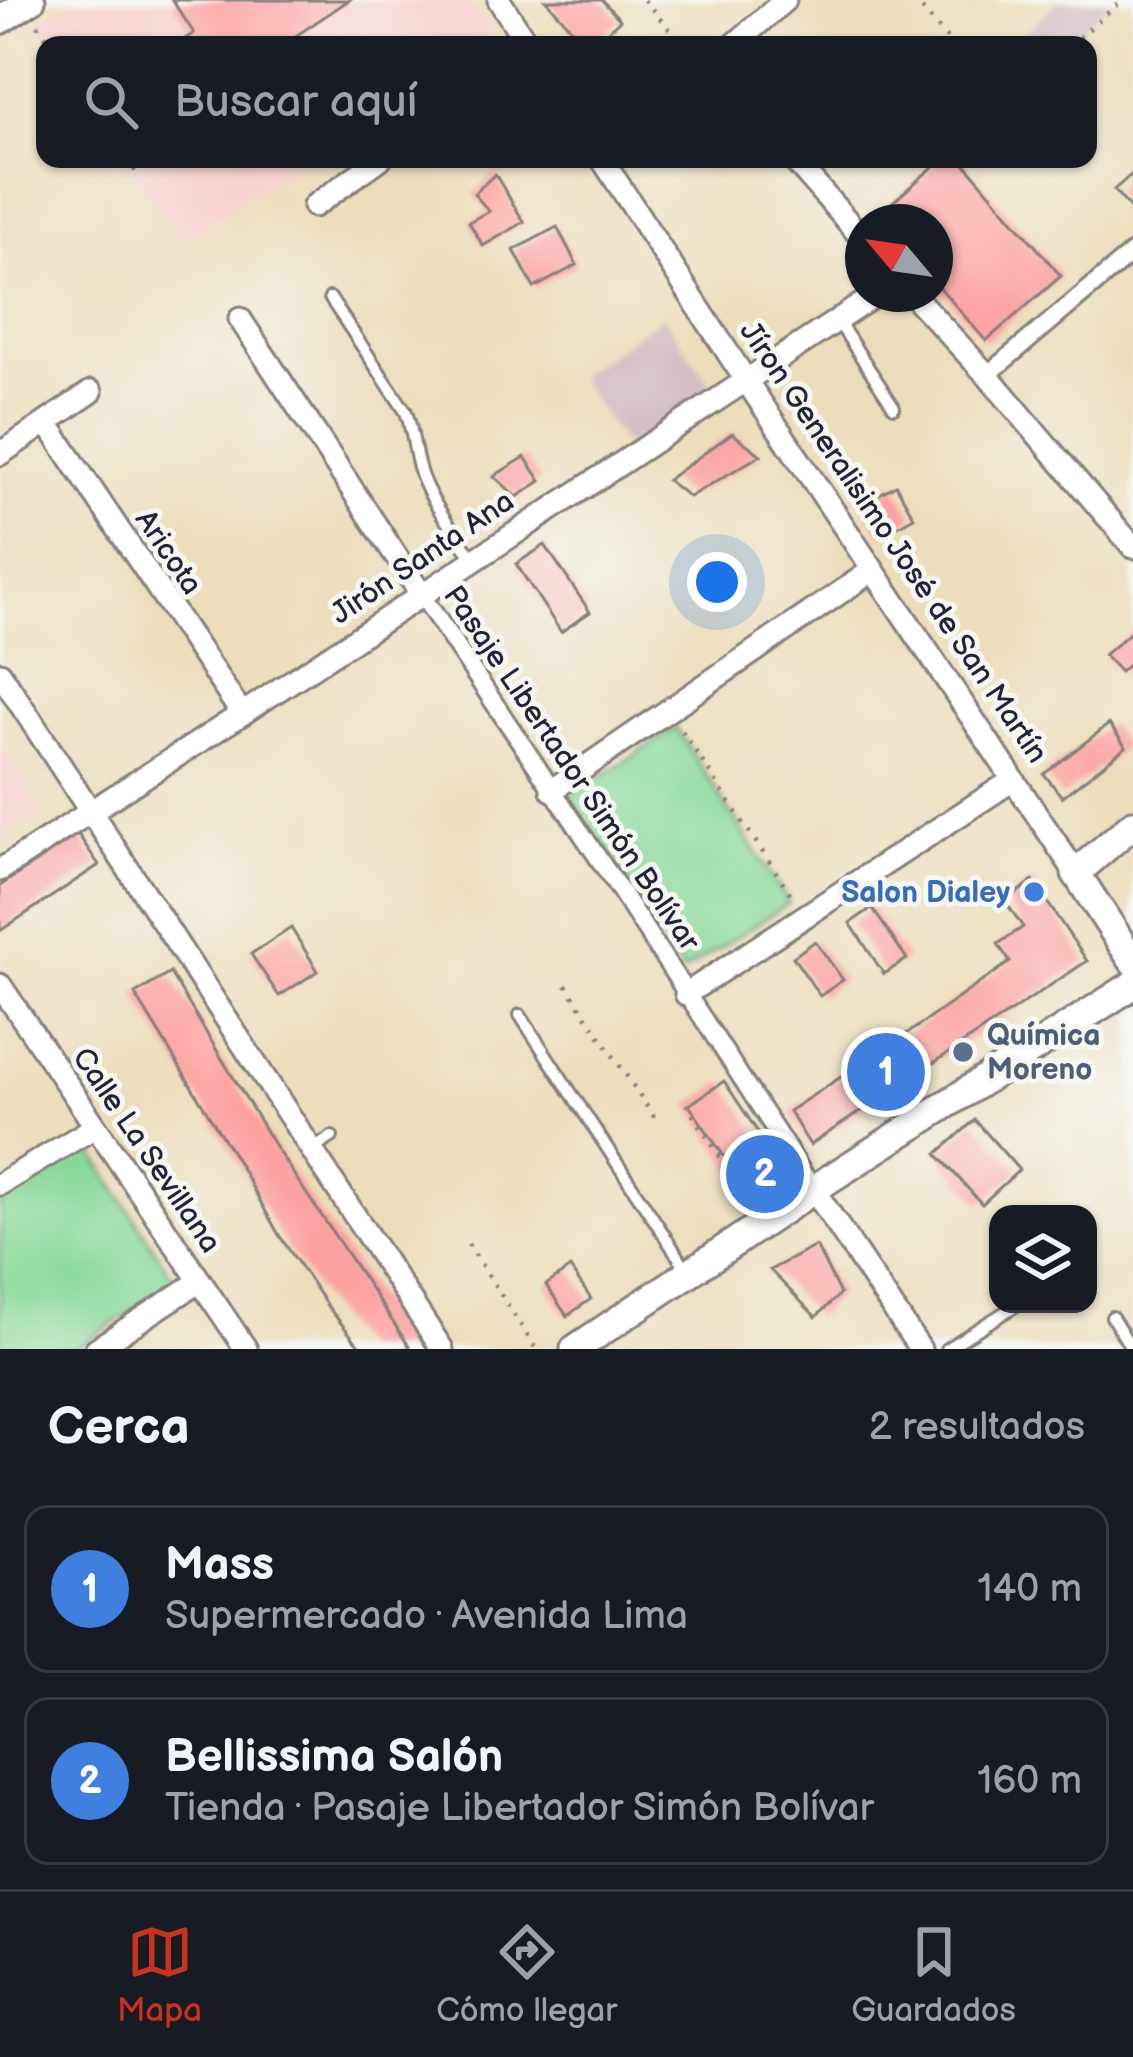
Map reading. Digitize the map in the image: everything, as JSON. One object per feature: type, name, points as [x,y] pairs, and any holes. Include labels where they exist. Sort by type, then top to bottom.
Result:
[{"type":"street","points":[[0,20],[31,0]]},
{"type":"street","points":[[499,0],[522,36]]},
{"type":"street","points":[[744,36],[785,0]]},
{"type":"street","points":[[314,206],[367,168]]},
{"type":"street","name":"Jíron Generalisimo José de San Martín","points":[[608,168],[1133,961]]},
{"type":"street","points":[[801,168],[845,218]]},
{"type":"street","points":[[987,375],[1133,252]]},
{"type":"street","name":"Jirón Santa Ana","points":[[0,870],[849,312]]},
{"type":"street","points":[[929,312],[1133,547]]},
{"type":"street","name":"Pasaje Libertador Simón Bolívar","points":[[240,319],[814,1190]]},
{"type":"street","points":[[0,454],[92,392]]},
{"type":"street","name":"Aricota","points":[[47,423],[242,714]]},
{"type":"street","points":[[552,790],[873,570]]},
{"type":"street","points":[[0,673],[442,1349]]},
{"type":"street","points":[[686,994],[1012,780]]},
{"type":"street","points":[[1076,873],[1133,824]]},
{"type":"street","name":"Calle La Sevillana","points":[[0,985],[245,1349]]},
{"type":"street","points":[[575,1349],[1133,985]]},
{"type":"street","points":[[0,1184],[94,1126]]},
{"type":"street","points":[[814,1190],[920,1349]]},
{"type":"street","points":[[96,1349],[200,1281]]},
{"type":"lane","points":[[330,298],[406,412],[424,484],[473,559]]},
{"type":"lane","points":[[837,320],[894,407]]},
{"type":"lane","points":[[520,1015],[689,1273]]},
{"type":"lane","points":[[311,1150],[332,1136]]},
{"type":"lane","points":[[946,1349],[1004,1313]]},
{"type":"lane","points":[[1112,1318],[1132,1349]]},
{"type":"path","points":[[644,0],[675,36]]},
{"type":"path","points":[[914,0],[945,36]]},
{"type":"path","points":[[1081,36],[1124,0]]},
{"type":"path","points":[[133,168],[136,172]]},
{"type":"path","points":[[668,710],[805,916]]},
{"type":"path","points":[[566,985],[658,1123]]},
{"type":"path","points":[[686,1104],[764,1224]]},
{"type":"path","points":[[468,1244],[536,1349]]},
{"type":"shaded area","points":[[74,0],[469,0],[493,36],[46,36],[38,23]]},
{"type":"shaded area","points":[[1059,0],[1111,0],[1074,36],[1022,36]]},
{"type":"shaded area","points":[[133,168],[293,168],[181,242]]},
{"type":"shaded area","points":[[663,316],[712,386],[626,447],[577,377]]},
{"type":"shaded area","points":[[0,745],[43,811],[0,839]]},
{"type":"green space","points":[[676,728],[789,903],[683,972],[570,797]]},
{"type":"green space","points":[[87,1143],[176,1283],[74,1349],[0,1349],[0,1200]]},
{"type":"building","points":[[172,0],[349,0],[295,36],[190,36],[194,33]]},
{"type":"building","points":[[546,0],[602,0],[620,20],[602,36],[578,36]]},
{"type":"building","points":[[932,168],[969,168],[1061,276],[986,341],[953,303],[953,204],[891,204]]},
{"type":"building","points":[[1133,173],[1133,212],[1114,190]]},
{"type":"building","points":[[495,174],[524,222],[483,246],[469,222],[489,211],[474,194]]},
{"type":"building","points":[[557,227],[577,265],[534,288],[514,250]]},
{"type":"building","points":[[732,433],[761,455],[689,497],[667,480]]},
{"type":"building","points":[[525,457],[541,481],[517,497],[494,476]]},
{"type":"building","points":[[896,485],[914,517],[882,535],[863,503]]},
{"type":"building","points":[[545,545],[590,612],[561,632],[516,564]]},
{"type":"building","points":[[1133,630],[1133,660],[1120,672],[1104,655]]},
{"type":"building","points":[[1109,724],[1126,747],[1062,797],[1044,774]]},
{"type":"building","points":[[78,834],[99,865],[0,931],[0,886]]},
{"type":"building","points":[[1033,881],[1087,961],[810,1145],[789,1111],[1010,962],[998,944],[1023,927],[1005,901]]},
{"type":"building","points":[[872,908],[907,959],[884,974],[850,923]]},
{"type":"building","points":[[291,928],[318,971],[279,996],[251,954]]},
{"type":"building","points":[[815,941],[843,980],[820,996],[793,957]]},
{"type":"building","points":[[170,973],[276,1148],[411,1349],[362,1349],[279,1235],[135,994]]},
{"type":"building","points":[[724,1081],[783,1170],[749,1193],[689,1105]]},
{"type":"building","points":[[975,1120],[1019,1170],[982,1204],[937,1154]]},
{"type":"building","points":[[816,1246],[840,1294],[816,1317],[770,1270]]},
{"type":"building","points":[[570,1268],[591,1299],[567,1316],[546,1285]]},
{"type":"place","name":"Salon Dialey","points":[[1034,892]]},
{"type":"place","name":"Química Moreno","points":[[963,1052]]},
{"type":"place","name":"Mass","points":[[886,1072]]},
{"type":"place","name":"Bellissima Salón","points":[[765,1174]]}]
